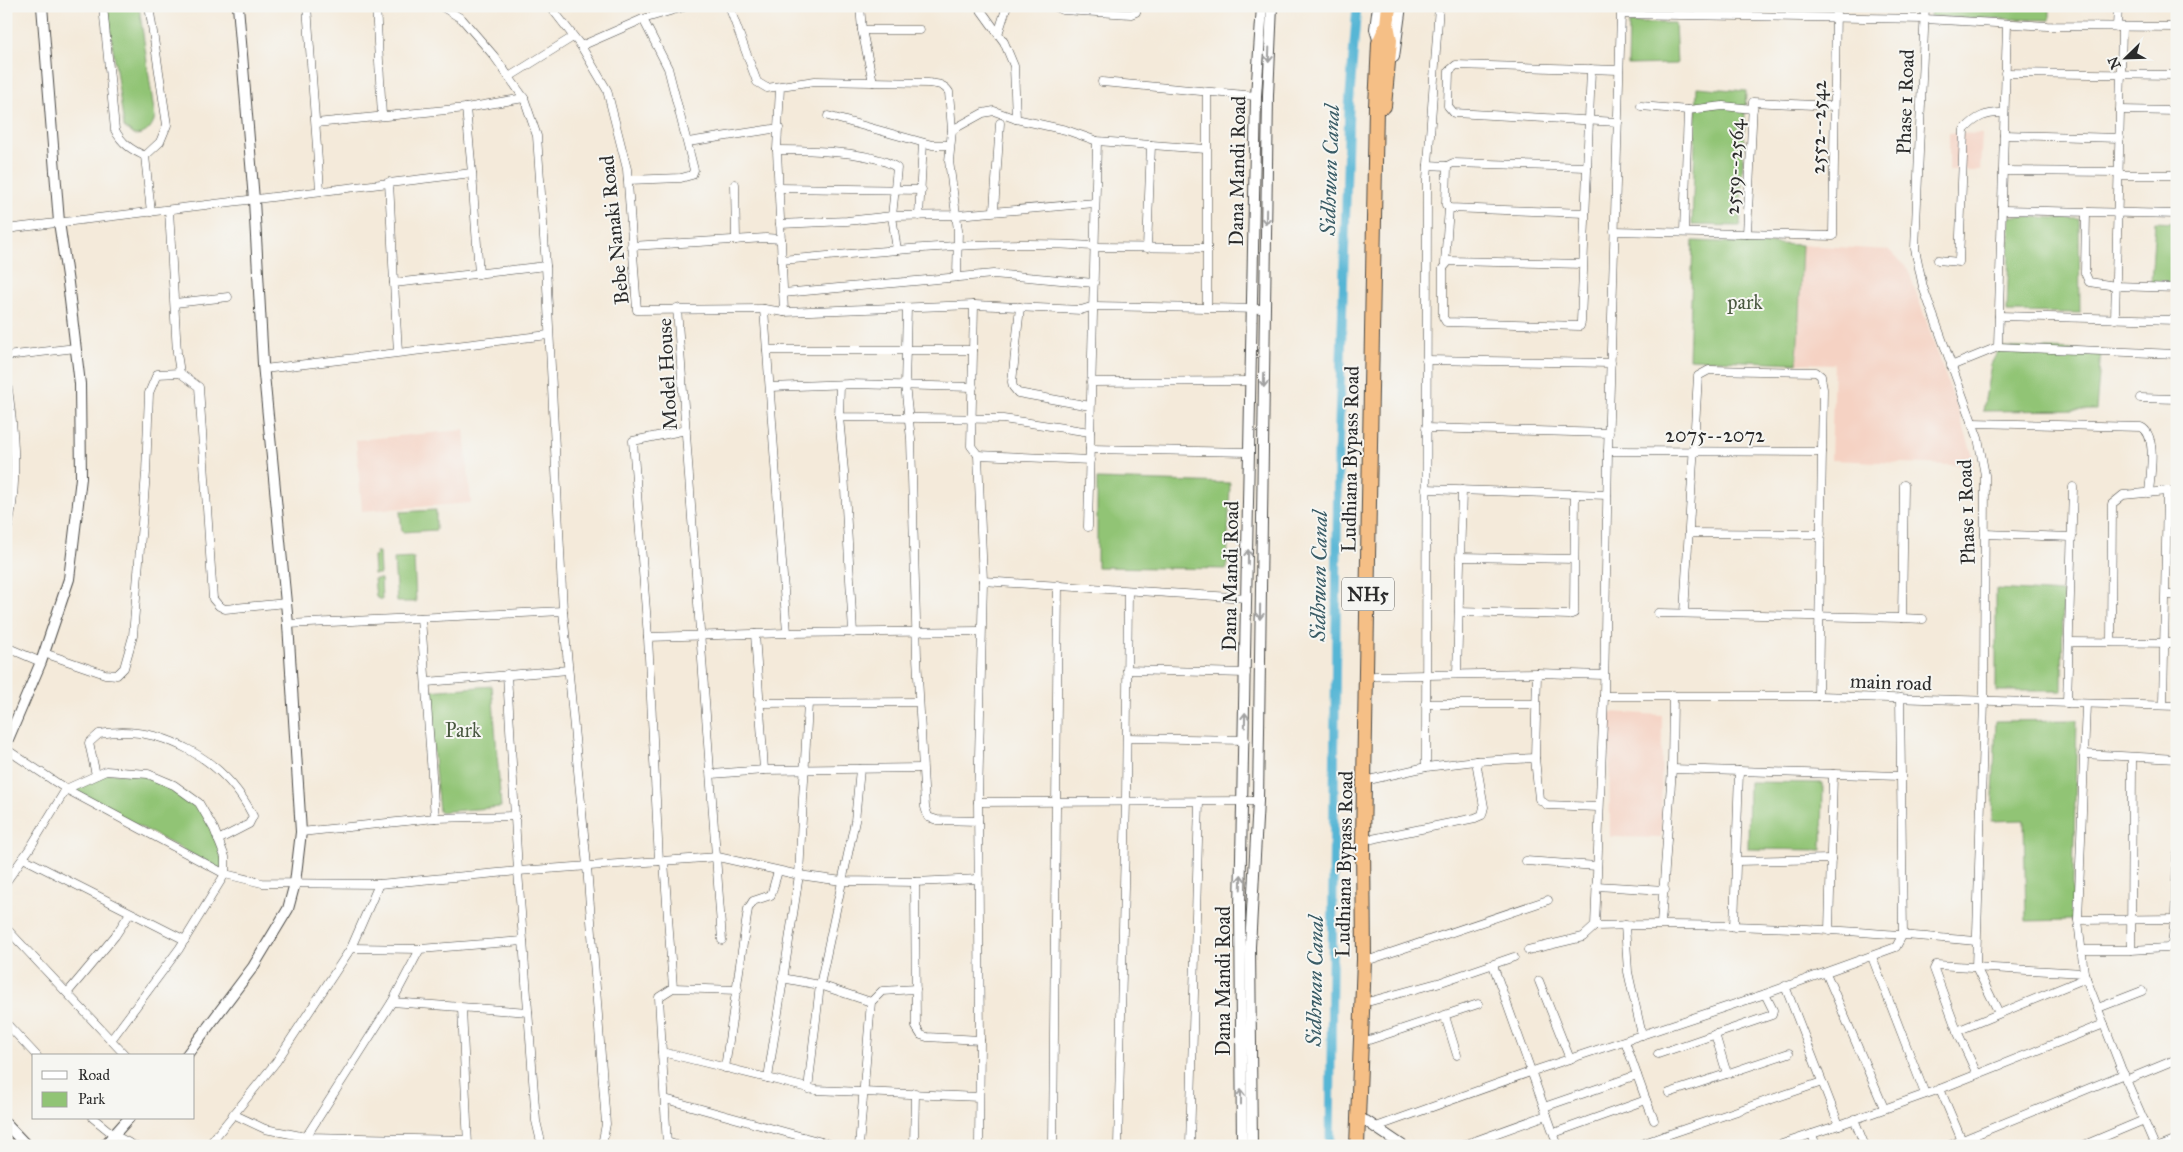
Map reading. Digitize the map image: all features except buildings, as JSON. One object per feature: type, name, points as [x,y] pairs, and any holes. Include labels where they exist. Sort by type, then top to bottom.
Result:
[{"type":"highway","name":"NH5","points":[[1379,43],[1387,23],[1389,6]]},
{"type":"highway","name":"NH5","points":[[1387,23],[1390,40],[1389,65]]},
{"type":"highway","name":"Ludhiana Bypass Road","points":[[1357,1146],[1364,959],[1363,841],[1372,385],[1371,305],[1379,43]]},
{"type":"highway","name":"Ludhiana Bypass Road","points":[[1366,1146],[1371,1124],[1369,1040],[1372,959],[1372,840],[1381,385],[1380,305],[1384,107],[1389,65]]},
{"type":"street","points":[[6,744],[43,657],[69,579],[81,478],[80,384],[59,222],[42,6]]},
{"type":"street","points":[[103,6],[115,130],[120,139],[131,150],[145,156]]},
{"type":"street","points":[[145,156],[160,142],[168,125],[149,6]]},
{"type":"street","points":[[188,1054],[253,967],[288,908],[295,883],[301,832],[288,624],[264,369],[254,200],[238,6]]},
{"type":"street","points":[[307,6],[320,190]]},
{"type":"street","points":[[376,6],[382,116]]},
{"type":"street","points":[[441,6],[462,19],[509,77],[524,98],[537,136],[546,266],[563,611],[587,866],[606,1124],[599,1146]]},
{"type":"street","name":"Bebe Nanaki Road","points":[[550,6],[581,46],[607,90],[627,169],[637,310],[677,308]]},
{"type":"street","points":[[581,46],[643,19],[687,6]]},
{"type":"street","points":[[730,6],[757,82],[767,88],[815,80],[928,83],[940,84],[946,88],[949,92],[952,130],[950,170],[957,215],[957,276]]},
{"type":"street","points":[[860,6],[862,30],[873,82]]},
{"type":"street","points":[[978,6],[998,34],[1014,66],[1016,93],[1014,114],[1016,119]]},
{"type":"street","points":[[998,34],[1007,6]]},
{"type":"street","points":[[1054,6],[1063,10],[1131,14],[1136,12],[1138,6]]},
{"type":"street","name":"Dana Mandi Road","points":[[1242,1146],[1240,918],[1244,800],[1256,96],[1262,6]]},
{"type":"street","points":[[1252,1146],[1250,947],[1258,801],[1264,309],[1268,95],[1272,6]]},
{"type":"street","points":[[1378,6],[1375,29],[1379,43]]},
{"type":"street","points":[[1389,65],[1393,62],[1401,6]]},
{"type":"street","points":[[1426,767],[1428,165],[1439,6]]},
{"type":"street","name":"2552--2542","points":[[1747,234],[1833,236],[1836,6]]},
{"type":"street","name":"Phase 1 Road","points":[[1925,6],[1915,249],[1923,286],[1978,438],[1985,475],[1984,701],[1976,967]]},
{"type":"street","points":[[2115,319],[2121,74],[2118,6]]},
{"type":"street","points":[[1595,926],[1598,807],[1604,696],[1608,433],[1621,10],[1836,19],[1925,19],[2007,24],[2177,27]]},
{"type":"street","points":[[628,180],[681,178],[692,175],[694,170],[668,68],[643,19]]},
{"type":"street","points":[[1998,347],[2007,24]]},
{"type":"street","points":[[862,30],[920,30]]},
{"type":"street","points":[[509,77],[573,36]]},
{"type":"street","points":[[1434,68],[1451,68],[1456,65],[1619,70]]},
{"type":"street","points":[[1451,68],[1448,106],[1454,113],[1618,122]]},
{"type":"street","points":[[1447,166],[1446,205],[1449,208],[1442,317],[1446,322],[1576,328],[1580,326],[1590,69]]},
{"type":"street","points":[[2005,73],[2177,75]]},
{"type":"street","points":[[1102,82],[1256,96]]},
{"type":"street","points":[[780,87],[777,150],[784,312]]},
{"type":"street","points":[[1207,92],[1207,306]]},
{"type":"street","points":[[316,123],[466,108],[524,98]]},
{"type":"street","points":[[1642,106],[1688,110],[1753,105],[1834,106]]},
{"type":"street","name":"2559--2564","points":[[1747,234],[1753,105]]},
{"type":"street","points":[[466,108],[479,274]]},
{"type":"street","points":[[1684,232],[1688,110]]},
{"type":"street","points":[[2120,110],[2177,111]]},
{"type":"street","points":[[952,130],[984,113],[994,111],[1016,119],[1066,130],[1097,141],[1206,149]]},
{"type":"street","points":[[1938,260],[1959,262],[1964,130],[1974,120],[1990,113],[2004,114]]},
{"type":"street","points":[[828,116],[932,145],[950,145]]},
{"type":"street","points":[[994,210],[1000,123]]},
{"type":"street","points":[[688,142],[779,128]]},
{"type":"street","points":[[2004,135],[2120,138]]},
{"type":"street","points":[[1088,527],[1097,141]]},
{"type":"street","points":[[919,216],[922,190],[923,142]]},
{"type":"street","points":[[1147,248],[1151,145]]},
{"type":"street","points":[[777,150],[851,155],[889,162],[897,168],[892,216],[897,250]]},
{"type":"street","points":[[145,156],[151,212]]},
{"type":"street","points":[[1428,165],[1447,166],[1453,163],[1587,167]]},
{"type":"street","points":[[2003,171],[2177,175]]},
{"type":"street","points":[[6,229],[472,173]]},
{"type":"street","points":[[389,182],[398,352]]},
{"type":"street","points":[[735,184],[736,240]]},
{"type":"street","points":[[778,188],[922,190]]},
{"type":"street","points":[[780,224],[847,221],[892,216],[957,215],[994,210],[1095,203]]},
{"type":"street","points":[[1449,208],[1585,213]]},
{"type":"street","points":[[169,210],[180,373]]},
{"type":"street","points":[[2002,210],[2177,214]]},
{"type":"street","points":[[2086,212],[2086,280],[2092,284],[2177,288]]},
{"type":"street","points":[[1614,231],[1747,234]]},
{"type":"street","points":[[632,246],[781,239]]},
{"type":"street","points":[[782,260],[957,245],[1015,243],[1094,247],[1207,248]]},
{"type":"street","points":[[1445,263],[1460,260],[1583,264]]},
{"type":"street","points":[[394,283],[546,266]]},
{"type":"street","points":[[783,293],[993,274],[1094,283]]},
{"type":"street","points":[[175,303],[228,297]]},
{"type":"street","points":[[974,305],[971,446],[978,455],[983,581],[978,802],[980,1040],[978,1146]]},
{"type":"street","name":"Model House","points":[[722,940],[718,857],[677,308],[764,309],[784,312],[974,305],[1081,310],[1094,306],[1207,306],[1264,309]]},
{"type":"street","points":[[1020,307],[1012,382],[1014,390],[1018,393],[1053,401],[1090,406]]},
{"type":"street","points":[[907,308],[905,385],[909,417],[916,632],[925,806],[928,817],[937,820],[978,821]]},
{"type":"street","points":[[764,309],[787,633]]},
{"type":"street","points":[[1999,316],[2177,320]]},
{"type":"street","points":[[264,369],[548,334]]},
{"type":"street","points":[[1951,366],[1998,347],[2177,354]]},
{"type":"street","points":[[6,356],[76,348]]},
{"type":"street","points":[[768,350],[906,348],[973,350]]},
{"type":"street","points":[[1426,360],[1611,363]]},
{"type":"street","points":[[1684,612],[1695,451],[1696,380],[1701,372],[1709,370],[1816,372],[1820,376],[1823,389],[1818,696]]},
{"type":"street","points":[[6,647],[105,674],[117,675],[124,668],[133,636],[138,583],[149,393],[157,374],[180,373],[198,387],[213,599],[219,606],[226,609],[286,603]]},
{"type":"street","points":[[6,376],[12,490],[6,535]]},
{"type":"street","points":[[1091,382],[1251,381]]},
{"type":"street","points":[[770,387],[840,384],[973,387]]},
{"type":"street","points":[[840,384],[839,417],[853,633]]},
{"type":"street","points":[[2140,398],[2177,399]]},
{"type":"street","points":[[839,417],[1003,418],[1090,432]]},
{"type":"street","points":[[1972,423],[2142,427],[2149,433],[2152,442],[2149,493]]},
{"type":"street","points":[[1426,428],[1608,433]]},
{"type":"street","points":[[673,988],[662,861],[633,441],[686,430]]},
{"type":"street","points":[[1090,449],[1250,452]]},
{"type":"street","name":"2075--2072","points":[[1608,451],[1822,452]]},
{"type":"street","points":[[978,455],[1090,460]]},
{"type":"street","points":[[1902,618],[1904,485]]},
{"type":"street","points":[[2067,703],[2073,487]]},
{"type":"street","points":[[1426,489],[1607,495]]},
{"type":"street","points":[[1457,674],[1462,490]]},
{"type":"street","points":[[2163,705],[2167,491]]},
{"type":"street","points":[[2111,642],[2112,504],[2123,495],[2167,491],[2177,492]]},
{"type":"street","points":[[1459,612],[1574,613],[1575,494]]},
{"type":"street","points":[[1689,533],[1821,534]]},
{"type":"street","points":[[1985,534],[2072,537]]},
{"type":"street","points":[[1460,556],[1574,559]]},
{"type":"street","points":[[983,581],[1247,598]]},
{"type":"street","points":[[1053,1146],[1058,585]]},
{"type":"street","points":[[1118,1146],[1126,800],[1128,591]]},
{"type":"street","points":[[2166,595],[2177,595]]},
{"type":"street","points":[[288,624],[563,611]]},
{"type":"street","points":[[1658,613],[1684,612],[1923,619]]},
{"type":"street","points":[[421,618],[427,682],[435,818]]},
{"type":"street","points":[[648,637],[787,633],[982,632]]},
{"type":"street","points":[[755,634],[764,770]]},
{"type":"street","points":[[2069,642],[2177,643]]},
{"type":"street","points":[[427,682],[568,670]]},
{"type":"street","points":[[1127,670],[1246,672]]},
{"type":"street","points":[[1376,676],[1537,673],[1604,675]]},
{"type":"street","points":[[1537,673],[1535,758],[1538,796],[1544,804],[1598,807]]},
{"type":"street","points":[[507,674],[518,871],[536,1121],[542,1146]]},
{"type":"street","points":[[1661,924],[1665,890],[1672,769],[1673,695]]},
{"type":"street","name":"main road","points":[[1604,696],[1818,696],[2177,706]]},
{"type":"street","points":[[1371,1124],[1625,1041],[1896,948],[1902,934],[1899,776],[1900,698]]},
{"type":"street","points":[[760,703],[919,702]]},
{"type":"street","points":[[768,1078],[799,875],[804,822],[804,770],[808,703]]},
{"type":"street","points":[[1425,704],[1536,704]]},
{"type":"street","points":[[2086,704],[2078,920],[2085,975],[2125,1077],[2155,1146]]},
{"type":"street","points":[[96,775],[89,743],[99,734],[144,734],[184,746],[206,759],[232,782],[253,816],[250,824],[218,840]]},
{"type":"street","points":[[1127,738],[1245,740]]},
{"type":"street","points":[[6,749],[66,789],[225,874],[262,883],[378,884],[518,871],[718,857],[778,871],[842,881],[915,882],[979,879]]},
{"type":"street","points":[[2083,754],[2177,759]]},
{"type":"street","points":[[1373,779],[1426,767],[1476,761],[1535,758]]},
{"type":"street","points":[[2132,758],[2132,950]]},
{"type":"street","points":[[1372,840],[1474,818],[1482,814],[1484,807],[1476,761]]},
{"type":"street","points":[[712,774],[764,770],[922,768]]},
{"type":"street","points":[[808,1088],[820,985],[855,821],[860,769]]},
{"type":"street","points":[[1672,769],[1899,776]]},
{"type":"street","points":[[6,882],[66,789],[96,775],[106,771],[148,774],[174,785],[199,804],[225,857],[225,874],[185,940],[111,1040]]},
{"type":"street","points":[[1734,927],[1739,771]]},
{"type":"street","points":[[1829,931],[1832,774]]},
{"type":"street","points":[[978,802],[1056,800],[1258,801]]},
{"type":"street","points":[[1190,1146],[1199,801]]},
{"type":"street","points":[[301,832],[435,818],[515,816]]},
{"type":"street","points":[[2082,950],[2132,950],[2171,946],[2176,919],[2177,855]]},
{"type":"street","points":[[23,858],[185,940]]},
{"type":"street","points":[[1736,861],[1831,859]]},
{"type":"street","points":[[1526,861],[1597,866]]},
{"type":"street","points":[[725,1068],[738,990],[748,909],[753,901],[771,895],[778,871]]},
{"type":"street","points":[[915,882],[915,1018],[921,1035],[980,1040]]},
{"type":"street","points":[[208,1146],[276,1062],[351,948],[378,884]]},
{"type":"street","points":[[1596,886],[1665,890]]},
{"type":"street","points":[[1372,959],[1548,900]]},
{"type":"street","points":[[68,992],[115,936],[130,912]]},
{"type":"street","points":[[2078,920],[2176,919]]},
{"type":"street","points":[[1528,950],[1583,937],[1595,926],[1661,924],[1902,934],[1976,941]]},
{"type":"street","points":[[1625,925],[1628,972],[1642,1035]]},
{"type":"street","points":[[6,928],[124,1054]]},
{"type":"street","points":[[351,948],[420,949],[523,941]]},
{"type":"street","points":[[306,1137],[392,1002],[420,949]]},
{"type":"street","points":[[1371,1001],[1441,982],[1514,957]]},
{"type":"street","points":[[1872,957],[1924,1094]]},
{"type":"street","points":[[1493,965],[1533,1071],[1558,1146]]},
{"type":"street","points":[[1977,1074],[1957,1031],[1934,967],[1943,965],[2085,975]]},
{"type":"street","points":[[1976,967],[1999,1013]]},
{"type":"street","points":[[1826,973],[1884,1108]]},
{"type":"street","points":[[1957,1031],[2085,975]]},
{"type":"street","points":[[782,978],[820,985],[871,1002]]},
{"type":"street","points":[[1539,982],[1570,1059]]},
{"type":"street","points":[[1785,986],[1839,1125]]},
{"type":"street","points":[[679,1146],[667,1144],[659,997],[673,988],[738,990]]},
{"type":"street","points":[[859,1146],[871,1002],[882,991],[916,989]]},
{"type":"street","points":[[2098,1008],[2142,990]]},
{"type":"street","points":[[1658,1054],[1772,1015],[1773,1010],[1765,994]]},
{"type":"street","points":[[392,1002],[528,1012]]},
{"type":"street","points":[[1369,1040],[1478,1004]]},
{"type":"street","points":[[233,1114],[266,1130],[306,1137],[467,1143],[462,1008]]},
{"type":"street","points":[[1445,1016],[1457,1055]]},
{"type":"street","points":[[6,1022],[35,1054]]},
{"type":"street","points":[[1776,1146],[1940,1089],[2104,1024]]},
{"type":"street","points":[[1715,1034],[1727,1074]]},
{"type":"street","points":[[1625,1041],[1654,1120]]},
{"type":"street","points":[[662,1052],[808,1088],[862,1093],[915,1093],[979,1097]]},
{"type":"street","points":[[1670,1093],[1789,1053]]},
{"type":"street","points":[[1948,1146],[1961,1143],[2125,1077],[2177,1059]]},
{"type":"street","points":[[1461,1146],[1637,1075]]},
{"type":"street","points":[[1636,1146],[1822,1082]]},
{"type":"street","points":[[1940,1089],[1960,1136],[1961,1143]]},
{"type":"street","points":[[914,1146],[915,1093]]},
{"type":"street","points":[[665,1099],[837,1146]]},
{"type":"street","points":[[1554,1133],[1646,1100]]},
{"type":"street","points":[[1854,1119],[1865,1146]]},
{"type":"street","points":[[95,1120],[114,1135],[135,1146]]},
{"type":"street","points":[[104,1146],[128,1120]]},
{"type":"street","points":[[2082,1146],[2144,1120]]},
{"type":"street","points":[[6,1124],[27,1146]]},
{"type":"street","points":[[1371,1124],[1402,1146]]},
{"type":"street","points":[[1812,1134],[1816,1146]]},
{"type":"street","points":[[1664,1136],[1667,1146]]},
{"type":"street","points":[[800,1146],[803,1137]]},
{"type":"street","points":[[2162,1146],[2177,1140]]},
{"type":"shaded area","points":[[1949,133],[1982,134],[1980,171],[1949,171]]},
{"type":"shaded area","points":[[1802,245],[1889,250],[1908,269],[1959,414],[1972,453],[1974,466],[1831,460],[1834,364],[1797,363]]},
{"type":"shaded area","points":[[464,430],[471,503],[362,511],[356,440]]},
{"type":"shaded area","points":[[1609,712],[1662,715],[1661,838],[1610,837]]},
{"type":"green space","points":[[107,6],[139,6],[155,118],[150,128],[142,134],[134,135],[124,127]]},
{"type":"green space","points":[[1931,6],[2050,6],[2050,20],[1930,17]]},
{"type":"green space","points":[[1629,23],[1675,23],[1677,64],[1628,65]]},
{"type":"green space","points":[[1697,87],[1746,91],[1740,226],[1692,225]]},
{"type":"green space","points":[[2010,216],[2079,219],[2080,313],[2007,312]]},
{"type":"green space","points":[[2155,222],[2177,223],[2177,283],[2151,283]]},
{"type":"green space","name":"park","points":[[1693,241],[1802,245],[1797,363],[1689,359]]},
{"type":"green space","points":[[2000,347],[2101,351],[2096,410],[1983,411],[1991,364]]},
{"type":"green space","points":[[1097,479],[1230,483],[1227,569],[1097,567]]},
{"type":"green space","points":[[436,510],[436,530],[402,532],[400,512]]},
{"type":"green space","points":[[376,552],[379,552],[380,574],[374,574],[373,556],[376,555]]},
{"type":"green space","points":[[414,558],[416,602],[397,602],[394,559]]},
{"type":"green space","points":[[374,579],[381,579],[382,600],[376,597]]},
{"type":"green space","points":[[1996,589],[2063,593],[2062,691],[1996,691]]},
{"type":"green space","name":"Park","points":[[492,686],[501,807],[439,812],[428,691]]},
{"type":"green space","points":[[2077,720],[2072,920],[2026,921],[2024,820],[1992,821],[1996,721]]},
{"type":"green space","points":[[106,773],[148,776],[174,787],[192,799],[208,819],[216,836],[223,863],[223,871],[71,790]]},
{"type":"green space","points":[[1749,782],[1823,783],[1822,850],[1748,849]]},
{"type":"waterway","name":"Sidhwan Canal","points":[[1330,1146],[1338,455],[1349,107],[1357,6]]}]
